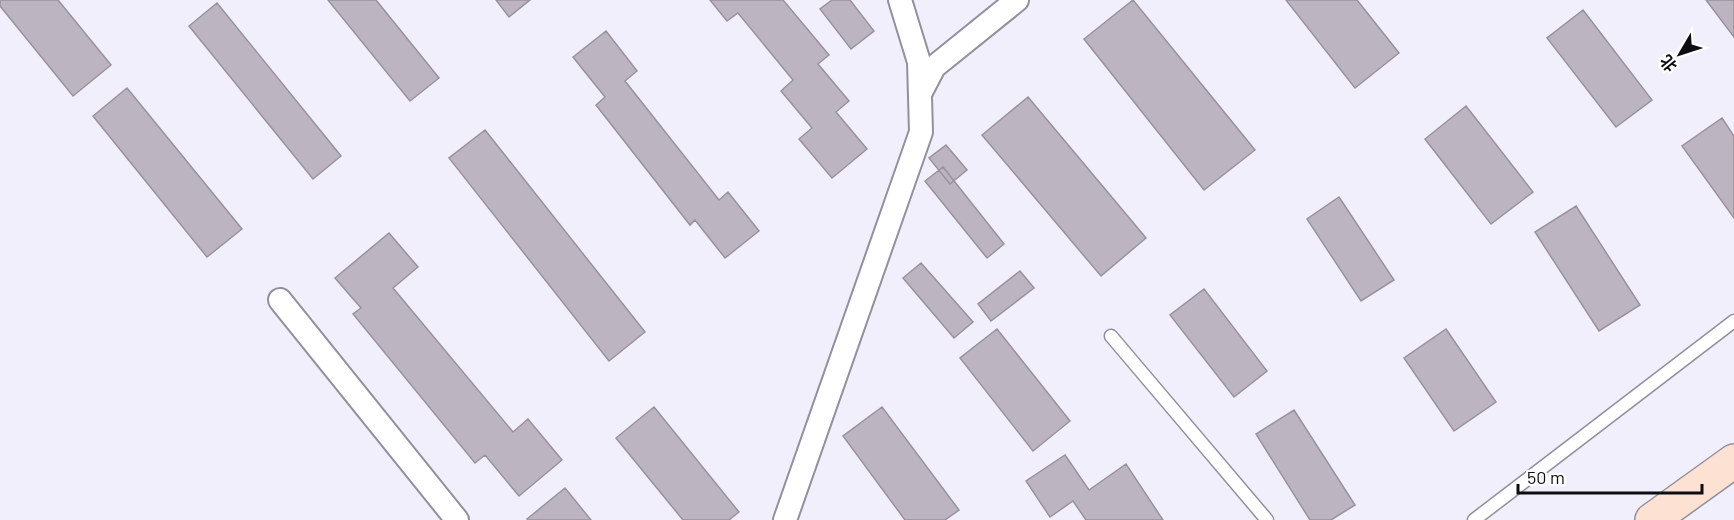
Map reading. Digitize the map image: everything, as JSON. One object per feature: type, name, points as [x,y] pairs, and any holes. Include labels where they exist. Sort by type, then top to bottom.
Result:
[{"type":"main road","points":[[1652,520],[1734,461]]},
{"type":"street","points":[[785,520],[921,132],[919,62],[900,0]]},
{"type":"street","points":[[920,95],[934,67],[1017,0]]},
{"type":"street","points":[[280,300],[457,520]]},
{"type":"lane","points":[[1474,520],[1734,321]]},
{"type":"lane","points":[[1111,336],[1267,520]]},
{"type":"building","points":[[0,0],[58,0],[111,65],[73,96],[0,6]]},
{"type":"building","points":[[328,0],[376,0],[439,78],[410,101]]},
{"type":"building","points":[[496,0],[530,0],[509,17]]},
{"type":"building","points":[[710,0],[783,0],[829,55],[818,64],[849,101],[836,112],[867,149],[832,178],[799,139],[812,128],[781,91],[793,80],[738,13],[727,21]]},
{"type":"building","points":[[832,0],[850,0],[874,31],[851,49],[820,9]]},
{"type":"building","points":[[1133,0],[1255,150],[1204,190],[1084,39]]},
{"type":"building","points":[[1286,0],[1357,0],[1399,53],[1355,88]]},
{"type":"building","points":[[1706,0],[1734,0],[1734,37]]},
{"type":"building","points":[[217,3],[341,156],[313,179],[189,26]]},
{"type":"building","points":[[1583,10],[1652,100],[1616,127],[1547,38]]},
{"type":"building","points":[[606,31],[637,71],[625,81],[719,200],[728,192],[759,231],[725,258],[695,220],[690,225],[596,105],[605,97],[573,57]]},
{"type":"building","points":[[127,88],[242,229],[207,257],[93,116]]},
{"type":"building","points":[[1028,97],[1146,238],[1101,276],[982,135]]},
{"type":"building","points":[[1466,106],[1533,192],[1491,224],[1425,139]]},
{"type":"building","points":[[1722,118],[1734,136],[1734,218],[1682,146]]},
{"type":"building","points":[[485,130],[645,332],[609,361],[449,158]]},
{"type":"building","points":[[946,145],[967,170],[950,184],[929,158]]},
{"type":"building","points":[[943,167],[1004,244],[987,258],[925,181]]},
{"type":"building","points":[[1339,197],[1394,280],[1361,301],[1307,219]]},
{"type":"building","points":[[1576,206],[1640,305],[1599,331],[1535,232]]},
{"type":"building","points":[[389,233],[418,267],[393,288],[513,432],[528,419],[562,460],[519,496],[485,455],[475,463],[353,314],[361,308],[335,278]]},
{"type":"building","points":[[921,263],[973,322],[954,338],[903,278]]},
{"type":"building","points":[[1020,271],[1034,288],[991,321],[978,304]]},
{"type":"building","points":[[1204,289],[1267,371],[1234,397],[1170,315]]},
{"type":"building","points":[[997,329],[1070,421],[1033,451],[960,358]]},
{"type":"building","points":[[1446,329],[1496,402],[1454,431],[1404,358]]},
{"type":"building","points":[[654,407],[739,512],[729,520],[683,520],[616,438]]},
{"type":"building","points":[[882,407],[959,510],[945,520],[905,520],[843,436]]},
{"type":"building","points":[[1294,410],[1355,505],[1331,520],[1310,520],[1256,434]]},
{"type":"building","points":[[1065,455],[1089,490],[1126,464],[1163,520],[1086,520],[1073,501],[1050,517],[1026,481]]},
{"type":"building","points":[[565,488],[591,520],[527,519]]}]
